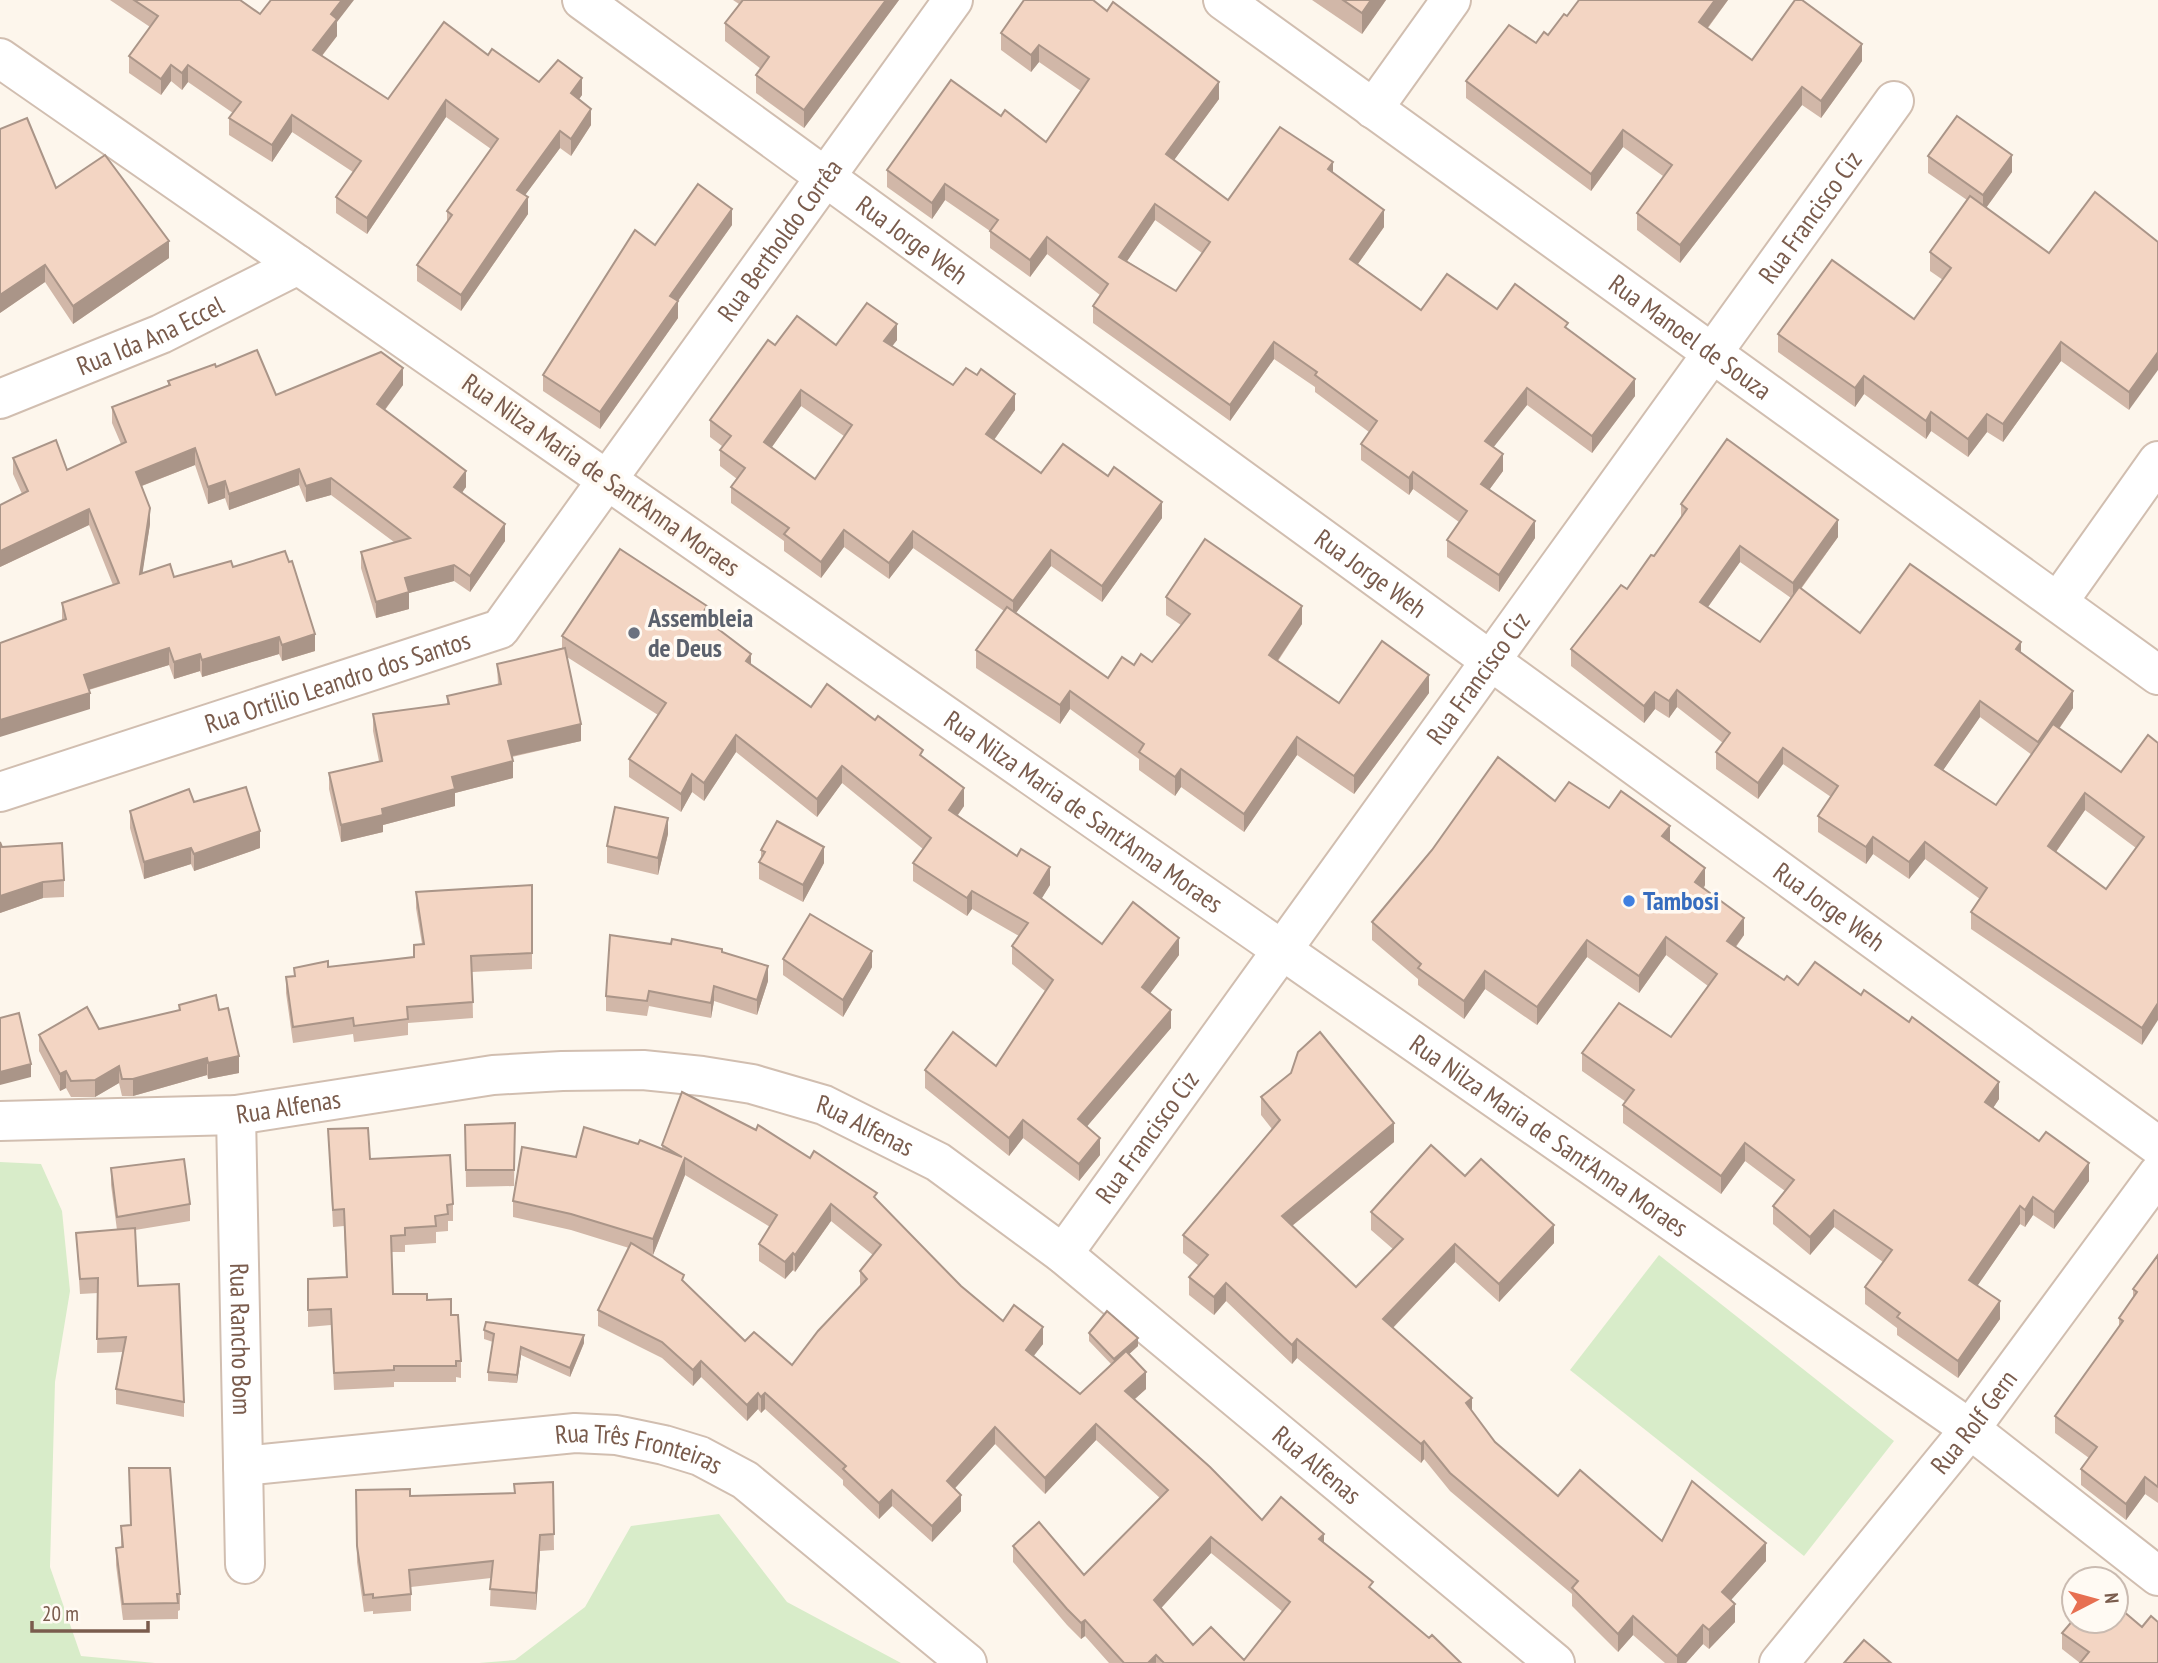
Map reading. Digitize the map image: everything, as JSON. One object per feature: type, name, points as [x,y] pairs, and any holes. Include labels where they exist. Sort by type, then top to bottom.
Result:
[{"type":"street","name":"Rua Jorge Weh","points":[[582,0],[2158,1146]]},
{"type":"street","name":"Rua Bertholdo Corrêa","points":[[607,480],[953,0]]},
{"type":"street","name":"Rua Manoel de Souza","points":[[1223,0],[2158,675]]},
{"type":"street","points":[[1373,108],[1451,0]]},
{"type":"street","name":"Rua Nilza Maria de Sant'Anna Moraes","points":[[0,58],[1970,1429],[2158,1576]]},
{"type":"street","name":"Rua Francisco Ciz","points":[[1063,1254],[1894,101]]},
{"type":"street","name":"Rua Ida Ana Eccel","points":[[0,399],[161,334],[298,265]]},
{"type":"street","points":[[2058,602],[2158,461]]},
{"type":"street","name":"Rua Ortílio Leandro dos Santos","points":[[0,792],[500,629],[607,480]]},
{"type":"street","name":"Rua Alfenas","points":[[0,1121],[236,1115],[493,1075],[562,1071],[643,1070],[752,1084],[824,1105],[939,1162],[1063,1254],[1555,1663]]},
{"type":"street","name":"Rua Rancho Bom","points":[[236,1115],[245,1564]]},
{"type":"street","name":"Rua Rolf Gern","points":[[1779,1663],[1970,1429],[2158,1174]]},
{"type":"street","name":"Rua Três Fronteiras","points":[[243,1466],[575,1433],[616,1435],[664,1445],[700,1456],[745,1480],[967,1663]]},
{"type":"green space","points":[[0,1162],[41,1164],[62,1211],[70,1291],[55,1382],[50,1567],[81,1656],[155,1663],[0,1663]]},
{"type":"green space","points":[[1659,1255],[1894,1441],[1804,1556],[1570,1370]]},
{"type":"green space","points":[[719,1514],[787,1602],[901,1663],[479,1663],[515,1660],[585,1607],[631,1526]]},
{"type":"building","points":[[134,0],[240,0],[260,14],[271,0],[342,0],[331,14],[337,19],[313,50],[388,99],[444,22],[488,55],[492,49],[539,82],[558,60],[582,78],[571,93],[591,109],[571,139],[560,131],[517,190],[528,197],[461,295],[417,265],[452,215],[447,211],[498,139],[446,100],[367,218],[336,197],[361,161],[292,115],[272,145],[229,118],[241,102],[188,65],[182,73],[171,65],[161,79],[129,56],[158,16]]},
{"type":"building","points":[[743,0],[886,0],[804,110],[756,75],[769,57],[725,23]]},
{"type":"building","points":[[1024,0],[1093,0],[1107,11],[1113,2],[1219,82],[1166,154],[1228,200],[1280,127],[1333,162],[1328,169],[1384,210],[1350,259],[1421,310],[1447,274],[1497,309],[1515,284],[1568,323],[1565,327],[1635,379],[1592,436],[1527,388],[1485,441],[1503,454],[1481,484],[1535,521],[1499,575],[1447,540],[1467,511],[1413,472],[1409,478],[1361,444],[1377,421],[1315,375],[1317,372],[1274,342],[1230,405],[1093,306],[1108,284],[1047,237],[1030,260],[990,231],[998,220],[945,184],[932,203],[887,170],[951,80],[1001,116],[1005,110],[1046,142],[1089,79],[1039,45],[1031,55],[1001,33]],"holes":[[[1155,204],[1210,242],[1176,291],[1119,257]]]},
{"type":"building","points":[[1343,0],[1371,0],[1362,13]]},
{"type":"building","points":[[1579,0],[1715,0],[1699,22],[1752,60],[1795,0],[1802,0],[1862,44],[1821,101],[1802,87],[1680,245],[1637,213],[1672,165],[1623,130],[1591,174],[1466,81],[1509,25],[1536,43],[1544,32],[1548,35],[1564,14],[1567,16]]},
{"type":"building","points":[[1957,116],[2012,155],[1983,195],[1928,156]]},
{"type":"building","points":[[27,118],[56,188],[105,155],[169,241],[73,306],[45,265],[0,295],[0,129]]},
{"type":"building","points":[[698,184],[732,209],[670,296],[678,301],[600,412],[543,375],[635,230],[655,245]]},
{"type":"building","points":[[2095,192],[2158,242],[2158,352],[2129,392],[2061,342],[2003,424],[1987,414],[1968,439],[1931,412],[1926,421],[1864,376],[1855,388],[1778,334],[1832,260],[1914,319],[1951,268],[1930,252],[1970,196],[2049,253]]},
{"type":"building","points":[[867,303],[897,324],[884,341],[953,385],[966,368],[977,375],[981,369],[1015,394],[986,434],[1041,473],[1063,444],[1108,476],[1114,467],[1162,502],[1102,586],[1051,550],[1013,601],[913,531],[889,563],[844,530],[821,562],[784,534],[789,528],[731,487],[745,468],[720,450],[731,436],[710,420],[768,340],[775,345],[797,316],[836,345]],"holes":[[[801,390],[852,425],[815,479],[764,442]]]},
{"type":"building","points":[[257,350],[276,395],[381,352],[403,368],[377,404],[466,471],[454,487],[505,524],[470,576],[454,565],[405,578],[409,592],[376,602],[361,552],[410,538],[331,478],[306,486],[299,469],[229,494],[225,481],[208,487],[195,448],[136,472],[150,508],[140,574],[170,564],[174,577],[231,561],[233,567],[285,551],[289,562],[292,561],[315,634],[282,645],[279,637],[202,660],[200,654],[174,662],[169,648],[84,675],[90,693],[0,720],[0,643],[66,619],[62,603],[119,583],[89,509],[0,551],[0,505],[28,491],[13,458],[56,440],[67,470],[126,442],[112,407],[170,385],[168,381],[215,364],[216,367]]},
{"type":"building","points":[[1727,439],[1838,520],[1793,583],[1740,546],[1700,602],[1760,642],[1799,587],[1860,633],[1910,564],[2021,642],[2016,649],[2073,691],[2038,742],[1980,701],[1935,765],[1996,805],[2053,724],[2121,772],[2148,735],[2158,743],[2158,1003],[2142,1028],[1971,912],[1987,888],[1925,842],[1909,862],[1873,837],[1866,847],[1818,816],[1838,786],[1783,748],[1758,783],[1716,752],[1730,733],[1677,690],[1669,701],[1655,692],[1644,706],[1571,649],[1621,585],[1627,589],[1651,555],[1654,556],[1687,509],[1681,504]],"holes":[[[2085,793],[2144,837],[2106,889],[2048,846]]]},
{"type":"building","points":[[1205,539],[1302,606],[1269,655],[1339,703],[1382,641],[1429,675],[1354,776],[1297,737],[1244,814],[1181,769],[1175,777],[1139,752],[1144,744],[1070,691],[1060,705],[976,650],[1007,607],[1108,678],[1122,657],[1134,665],[1141,654],[1152,662],[1190,614],[1166,597]]},
{"type":"building","points":[[620,549],[707,606],[701,616],[751,654],[746,661],[811,707],[827,684],[875,720],[878,716],[923,750],[920,755],[964,788],[949,810],[1017,856],[1021,849],[1050,867],[1034,893],[1102,944],[1133,902],[1179,938],[1142,987],[1171,1010],[1078,1119],[1100,1138],[1079,1164],[1023,1120],[1009,1138],[925,1070],[953,1032],[996,1066],[1053,980],[1012,946],[1028,923],[972,891],[967,898],[913,863],[931,838],[842,766],[817,799],[736,735],[704,783],[692,774],[681,794],[629,759],[666,703],[562,636]]},
{"type":"building","points":[[565,648],[581,724],[508,741],[513,761],[452,777],[455,789],[382,809],[383,815],[341,825],[329,773],[382,761],[373,714],[449,704],[447,696],[501,684],[497,664]]},
{"type":"building","points":[[1498,757],[1555,801],[1569,782],[1609,808],[1621,791],[1670,826],[1662,836],[1705,868],[1695,882],[1744,918],[1727,941],[1784,980],[1787,976],[1798,985],[1815,962],[1861,995],[1864,990],[1909,1022],[1912,1017],[1999,1082],[1985,1102],[2039,1141],[2046,1132],[2089,1163],[2054,1212],[2033,1197],[2025,1210],[2020,1206],[1969,1280],[2000,1301],[1958,1361],[1897,1317],[1900,1313],[1865,1287],[1892,1250],[1834,1210],[1810,1237],[1773,1206],[1794,1180],[1745,1143],[1721,1176],[1623,1105],[1634,1090],[1582,1053],[1619,1003],[1671,1037],[1717,974],[1666,937],[1639,976],[1587,940],[1537,1007],[1485,971],[1464,1001],[1418,968],[1421,964],[1372,922],[1432,850]]},
{"type":"building","points":[[246,787],[260,831],[194,854],[191,848],[144,862],[130,811],[189,789],[194,802]]},
{"type":"building","points":[[615,807],[668,818],[658,858],[607,846]]},
{"type":"building","points":[[777,821],[824,847],[803,885],[759,862],[765,852],[761,850]]},
{"type":"building","points":[[0,842],[2,847],[62,843],[64,880],[43,882],[0,896]]},
{"type":"building","points":[[532,885],[532,953],[471,956],[473,1002],[407,1007],[408,1019],[354,1026],[353,1018],[293,1027],[286,977],[295,976],[294,968],[328,961],[328,967],[414,957],[414,945],[424,944],[416,892]]},
{"type":"building","points":[[810,914],[872,951],[843,1000],[783,959]]},
{"type":"building","points":[[610,935],[671,944],[672,939],[722,949],[722,952],[768,966],[757,1000],[714,986],[711,1003],[649,991],[647,1001],[606,996]]},
{"type":"building","points":[[216,995],[219,1010],[228,1008],[239,1056],[208,1063],[207,1058],[133,1079],[122,1079],[119,1066],[95,1080],[71,1081],[66,1071],[60,1074],[39,1035],[87,1007],[99,1029],[180,1010],[179,1005]]},
{"type":"building","points":[[19,1013],[31,1064],[0,1072],[0,1018]]},
{"type":"building","points":[[1320,1032],[1394,1123],[1282,1216],[1356,1287],[1403,1239],[1371,1212],[1431,1145],[1465,1176],[1481,1159],[1554,1225],[1499,1284],[1455,1244],[1383,1319],[1472,1398],[1466,1403],[1495,1442],[1558,1496],[1580,1470],[1662,1541],[1692,1481],[1766,1543],[1722,1592],[1735,1604],[1709,1630],[1703,1625],[1677,1656],[1633,1616],[1618,1634],[1572,1588],[1578,1581],[1450,1473],[1424,1441],[1421,1444],[1297,1339],[1292,1345],[1226,1283],[1214,1297],[1189,1277],[1208,1255],[1183,1235],[1280,1120],[1261,1097],[1291,1073],[1298,1052]]},
{"type":"building","points":[[682,1092],[756,1130],[758,1125],[810,1158],[814,1151],[877,1193],[874,1197],[961,1286],[1003,1321],[1014,1305],[1043,1327],[1026,1350],[1080,1394],[1126,1351],[1146,1372],[1125,1391],[1210,1467],[1262,1520],[1281,1497],[1324,1534],[1319,1539],[1373,1582],[1369,1587],[1429,1638],[1432,1635],[1461,1663],[1164,1663],[1156,1655],[1148,1663],[1124,1663],[1085,1620],[1081,1623],[1067,1609],[1013,1546],[1039,1522],[1084,1575],[1168,1490],[1096,1424],[1045,1478],[995,1427],[947,1481],[961,1495],[932,1526],[892,1490],[879,1503],[843,1469],[846,1466],[765,1393],[761,1397],[758,1393],[747,1405],[701,1361],[693,1370],[662,1342],[598,1310],[631,1243],[684,1275],[682,1280],[745,1341],[754,1332],[792,1365],[818,1331],[867,1279],[860,1271],[881,1245],[831,1204],[795,1255],[793,1253],[785,1262],[759,1244],[777,1215],[685,1158],[653,1239],[571,1214],[513,1201],[522,1147],[576,1157],[584,1127],[638,1144],[640,1140],[682,1157],[662,1145]],"holes":[[[1211,1537],[1290,1602],[1244,1660],[1211,1627],[1193,1645],[1154,1600]]]},
{"type":"building","points":[[515,1123],[514,1170],[466,1170],[465,1125]]},
{"type":"building","points":[[368,1128],[370,1159],[450,1155],[453,1204],[447,1205],[448,1214],[435,1216],[436,1226],[405,1228],[405,1235],[391,1236],[393,1294],[427,1294],[427,1300],[451,1299],[451,1315],[458,1315],[461,1361],[456,1361],[456,1366],[394,1366],[394,1370],[334,1373],[331,1309],[308,1310],[308,1279],[347,1277],[344,1209],[333,1210],[328,1129]]},
{"type":"building","points":[[184,1159],[190,1204],[117,1217],[111,1168]]},
{"type":"building","points":[[135,1228],[138,1286],[179,1284],[184,1402],[116,1389],[126,1337],[97,1339],[98,1278],[80,1279],[76,1233]]},
{"type":"building","points":[[2158,1255],[2158,1487],[2145,1477],[2126,1504],[2081,1469],[2097,1447],[2055,1416],[2123,1321],[2119,1318],[2137,1292],[2133,1289]]},
{"type":"building","points":[[1107,1311],[1138,1338],[1114,1359],[1089,1333]]},
{"type":"building","points":[[486,1322],[584,1335],[570,1368],[521,1347],[517,1375],[488,1372],[494,1334],[484,1330]]},
{"type":"building","points":[[129,1468],[170,1468],[180,1594],[177,1594],[178,1603],[123,1604],[116,1548],[123,1547],[121,1526],[131,1525]]},
{"type":"building","points":[[553,1482],[554,1534],[540,1535],[536,1593],[490,1589],[493,1561],[409,1570],[411,1594],[373,1598],[373,1594],[364,1595],[357,1546],[356,1490],[410,1489],[410,1496],[515,1493],[514,1484]]},
{"type":"building","points":[[2151,1616],[2158,1622],[2158,1663],[2080,1663],[2089,1652],[2065,1635],[2130,1635],[2130,1617],[2142,1627]]},
{"type":"building","points":[[1864,1640],[1891,1663],[1844,1663]]},
{"type":"place","name":"Assembleia de Deus","points":[[634,633]]},
{"type":"place","name":"Tambosi","points":[[1629,901]]}]
